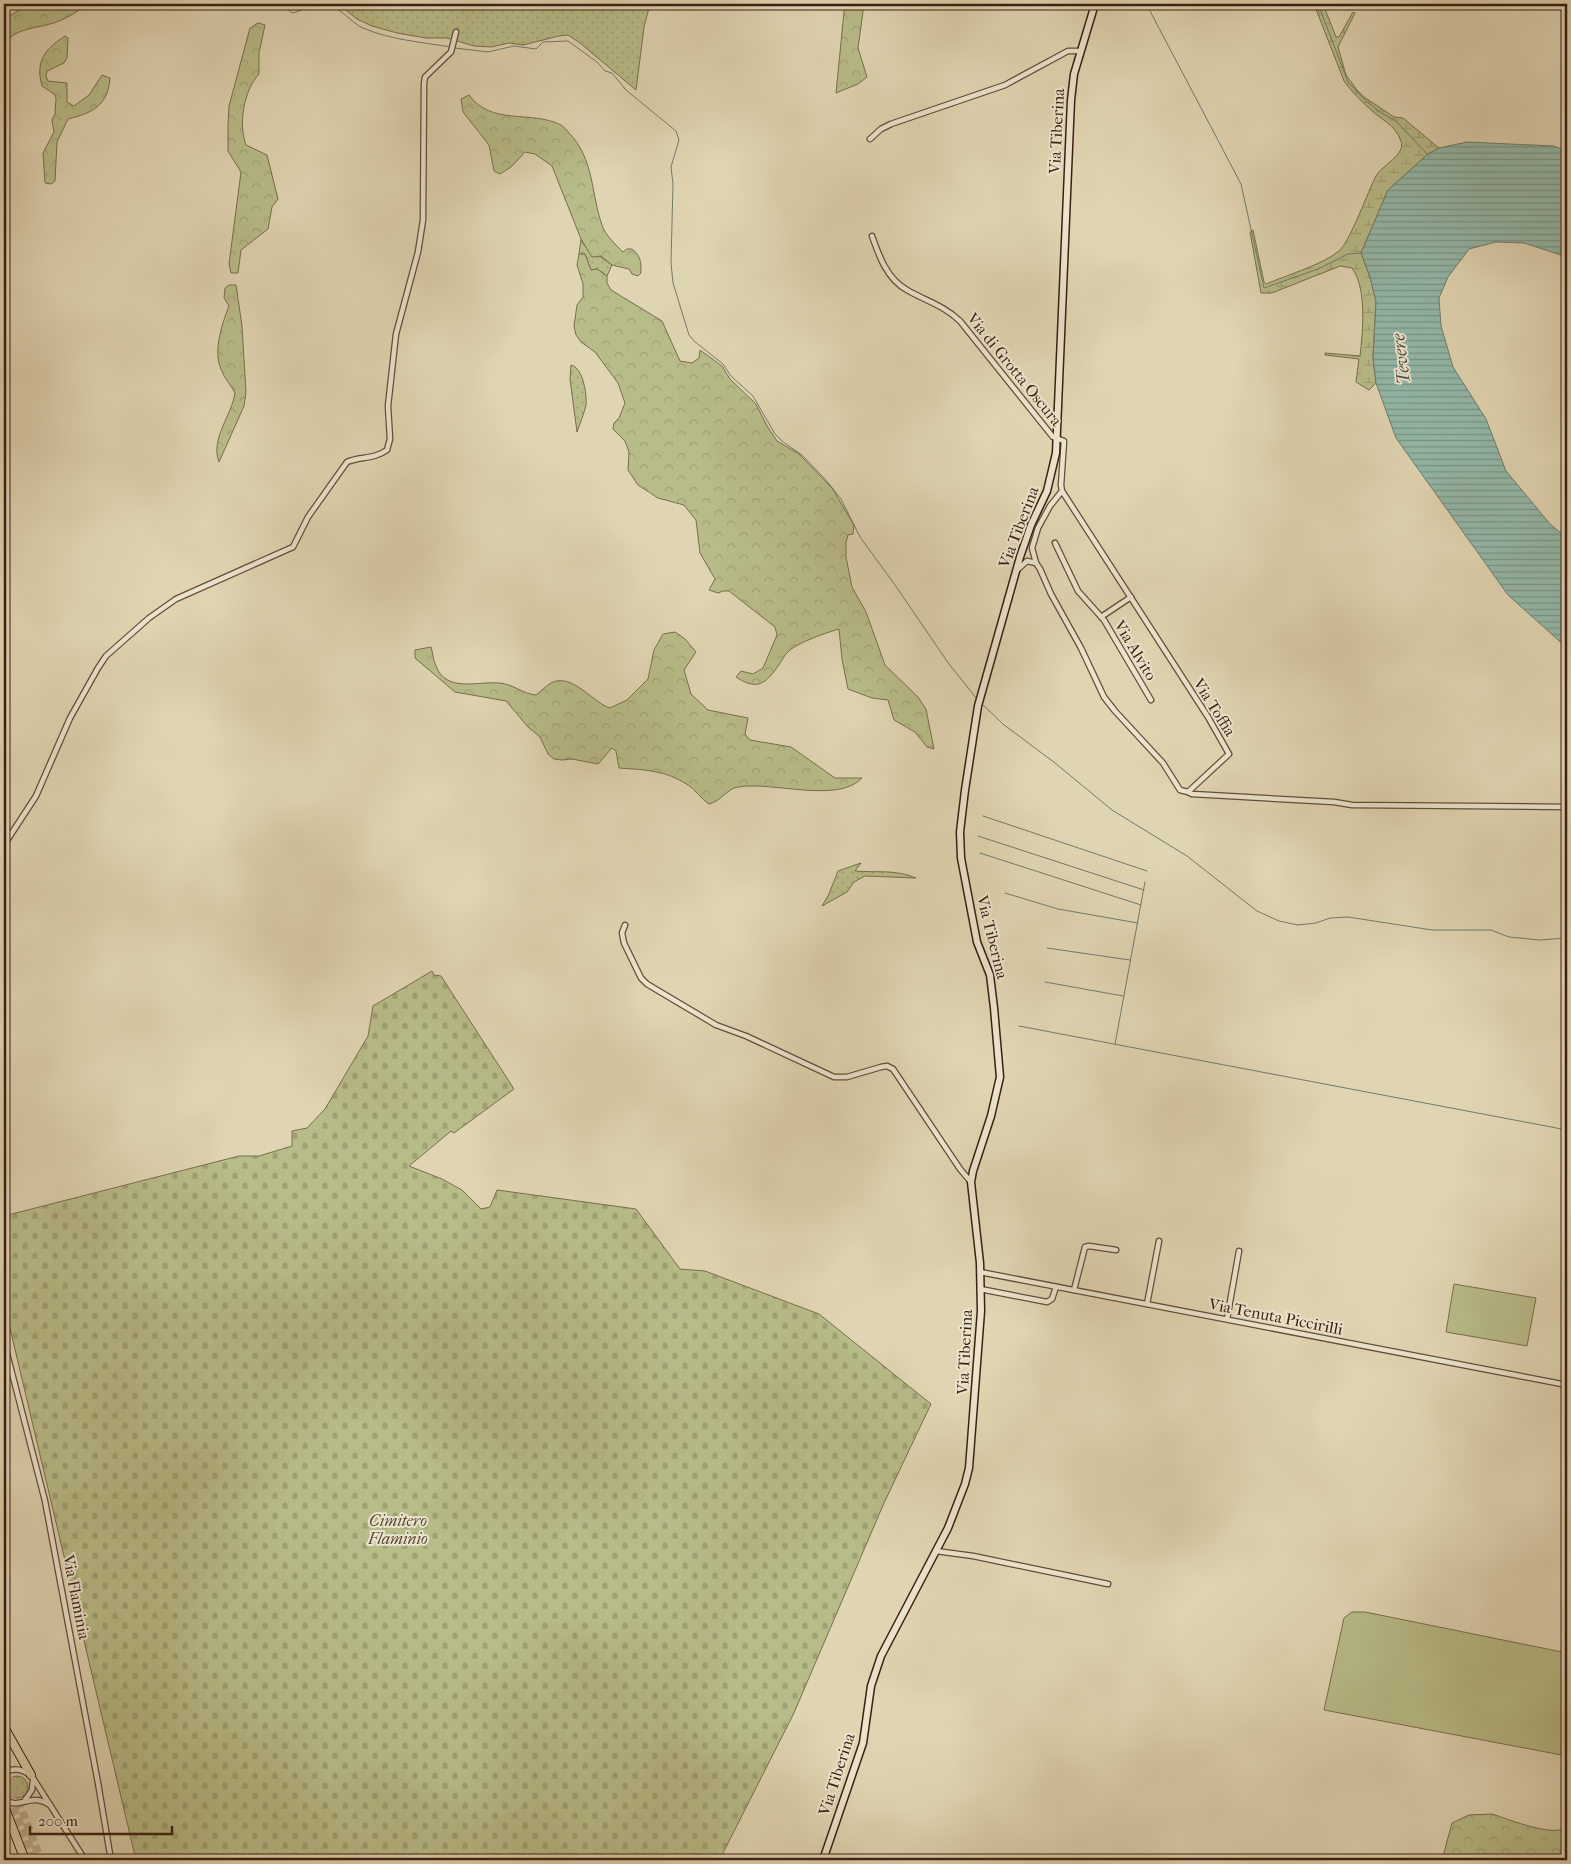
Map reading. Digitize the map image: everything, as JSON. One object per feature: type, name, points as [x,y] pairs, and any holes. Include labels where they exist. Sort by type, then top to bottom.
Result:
[{"type":"highway","points":[[4,1727],[31,1775]]},
{"type":"highway","points":[[4,1806],[25,1860]]},
{"type":"main road","name":"Via Tiberina","points":[[823,1860],[863,1743],[871,1686],[881,1656],[954,1513],[969,1468],[981,1310],[980,1272],[971,1182],[991,1116],[1000,1077],[990,975],[977,942],[961,858],[960,832],[964,790],[978,706],[1020,558],[1031,525],[1047,491],[1056,453],[1070,107],[1074,74],[1095,4]]},
{"type":"street","points":[[4,845],[36,796],[70,718],[106,656],[149,618],[176,599],[293,547],[308,517],[346,462],[374,457],[387,450],[390,439],[388,406],[396,334],[418,252],[423,220],[425,77],[451,52],[456,32]]},
{"type":"street","points":[[870,139],[890,124],[1005,85],[1068,51],[1080,51]]},
{"type":"street","name":"Via di Grotta Oscura","points":[[872,236],[878,256],[898,284],[950,312],[960,320],[1053,437],[1057,439]]},
{"type":"street","points":[[1057,439],[1062,439],[1064,442],[1062,491],[1050,506],[1038,528],[1032,548],[1036,563],[1050,594],[1081,648],[1104,697],[1162,763],[1180,790],[1192,794],[1352,804],[1567,807]]},
{"type":"street","name":"Via Toffia","points":[[1062,491],[1208,717],[1229,754],[1188,792]]},
{"type":"street","points":[[1055,543],[1080,594],[1101,617]]},
{"type":"street","points":[[1020,558],[1036,563]]},
{"type":"street","points":[[1016,571],[1027,561]]},
{"type":"street","name":"Via Alvito","points":[[1131,597],[1101,617],[1151,700]]},
{"type":"street","points":[[625,925],[622,933],[624,943],[643,981],[707,1020],[834,1077],[847,1077],[887,1066],[893,1070],[960,1169],[971,1182]]},
{"type":"street","points":[[1148,1304],[1159,1241]]},
{"type":"street","points":[[1074,1290],[1085,1247],[1116,1250]]},
{"type":"street","points":[[1227,1319],[1240,1251]]},
{"type":"street","name":"Via Tenuta Piccirilli","points":[[980,1272],[1567,1384]]},
{"type":"street","points":[[980,1289],[1047,1302],[1052,1299],[1056,1287]]},
{"type":"street","name":"Via Flaminia","points":[[4,1342],[45,1501],[110,1858]]},
{"type":"street","points":[[936,1551],[973,1556],[1108,1584]]},
{"type":"street","points":[[4,1768],[24,1771],[31,1775],[85,1860]]},
{"type":"street","points":[[22,1802],[29,1796],[32,1790],[33,1782],[31,1775]]},
{"type":"street","points":[[4,1800],[13,1804],[38,1800],[51,1806]]},
{"type":"green space","points":[[30,4],[86,4],[63,19],[52,24],[23,31],[4,43],[4,19]]},
{"type":"green space","points":[[338,4],[650,4],[644,27],[636,90],[568,35],[523,45],[509,43],[491,47],[474,46],[447,38],[426,38],[372,26],[357,19]]},
{"type":"green space","points":[[843,4],[864,4],[858,48],[867,77],[858,84],[836,93],[844,12]]},
{"type":"green space","points":[[1314,4],[1323,4],[1336,37],[1339,37],[1353,12],[1355,13],[1338,47],[1346,75],[1364,97],[1394,117],[1403,118],[1439,148],[1428,154],[1388,190],[1361,253],[1376,301],[1373,358],[1376,383],[1369,390],[1356,382],[1359,359],[1325,355],[1325,353],[1360,356],[1363,322],[1362,298],[1357,277],[1352,268],[1340,266],[1272,293],[1261,293],[1250,232],[1253,230],[1266,284],[1332,256],[1339,251],[1348,238],[1376,176],[1397,155],[1402,146],[1395,130],[1363,103],[1344,81]]},
{"type":"green space","points":[[258,23],[265,25],[259,53],[259,74],[246,98],[243,118],[244,137],[246,145],[267,155],[278,199],[272,207],[268,229],[241,250],[238,273],[231,273],[229,264],[241,172],[228,151],[229,106],[250,28]]},
{"type":"green space","points":[[65,36],[68,38],[67,58],[64,63],[47,71],[46,76],[48,81],[67,83],[67,102],[74,106],[89,95],[102,75],[110,78],[106,95],[97,107],[68,119],[57,142],[55,181],[51,184],[45,183],[43,153],[54,132],[52,120],[55,114],[56,98],[54,94],[42,86],[40,69],[43,56]]},
{"type":"green space","points":[[469,95],[478,105],[489,111],[550,121],[561,125],[566,130],[577,143],[588,165],[603,229],[623,252],[627,249],[632,249],[637,254],[641,266],[641,273],[638,276],[632,274],[629,269],[612,265],[601,256],[592,257],[581,239],[552,166],[535,154],[525,152],[511,167],[500,174],[494,171],[489,145],[463,112],[461,99]]},
{"type":"green space","points":[[581,239],[584,245],[612,265],[607,276],[597,269],[591,270],[585,254],[579,254]]},
{"type":"green space","points":[[579,254],[585,254],[591,270],[597,269],[607,276],[607,283],[611,290],[662,321],[680,361],[692,363],[699,358],[700,350],[722,366],[730,379],[756,404],[777,441],[799,454],[832,488],[854,525],[853,534],[848,535],[846,542],[846,557],[852,587],[866,612],[885,665],[918,697],[926,709],[934,749],[927,747],[915,732],[894,720],[888,700],[872,698],[848,689],[839,629],[813,638],[793,648],[786,654],[768,679],[763,682],[751,684],[736,677],[741,671],[753,674],[763,668],[777,635],[775,627],[729,591],[718,593],[709,590],[715,579],[700,553],[696,520],[684,505],[658,498],[638,485],[628,470],[629,452],[625,441],[613,429],[614,423],[619,418],[625,403],[618,383],[595,352],[581,342],[576,335],[574,326],[577,305],[583,297],[583,284],[577,265]]},
{"type":"green space","points":[[229,285],[236,285],[242,326],[246,392],[244,406],[219,462],[217,445],[219,436],[235,393],[222,372],[218,354],[221,329],[229,306],[224,298],[225,288]]},
{"type":"green space","points":[[571,365],[579,371],[586,395],[586,405],[577,432],[570,379]]},
{"type":"green space","points":[[675,632],[685,639],[696,652],[684,670],[691,694],[708,710],[748,718],[745,734],[750,740],[791,747],[835,778],[862,778],[851,786],[837,790],[738,787],[709,804],[691,787],[671,776],[638,769],[619,768],[616,751],[612,748],[598,764],[572,759],[554,759],[548,754],[540,737],[528,727],[506,701],[455,692],[415,658],[415,650],[431,647],[435,664],[441,674],[447,680],[455,683],[499,683],[536,695],[551,683],[567,682],[610,708],[627,700],[648,679],[654,650],[663,634]]},
{"type":"green space","points":[[861,863],[855,871],[893,872],[916,878],[865,876],[854,882],[847,892],[822,906],[838,871]]},
{"type":"green space","name":"Cimitero Flaminio","points":[[432,971],[434,975],[441,976],[514,1089],[454,1133],[451,1131],[409,1166],[442,1179],[462,1190],[481,1209],[490,1207],[497,1190],[636,1209],[680,1269],[705,1271],[819,1314],[931,1404],[884,1503],[793,1715],[723,1853],[726,1860],[136,1860],[4,1303],[4,1216],[239,1156],[259,1156],[292,1146],[292,1131],[307,1128],[325,1109],[368,1036],[373,1006]]},
{"type":"green space","points":[[1454,1284],[1536,1298],[1527,1346],[1446,1332]]},
{"type":"green space","points":[[1352,1612],[1365,1612],[1567,1653],[1567,1756],[1324,1710],[1344,1618]]},
{"type":"green space","points":[[13,1776],[21,1776],[28,1783],[28,1791],[21,1798],[13,1798],[6,1791],[6,1783]]},
{"type":"green space","points":[[1492,1814],[1542,1829],[1561,1830],[1567,1827],[1567,1860],[1442,1860],[1452,1823],[1469,1815]]},
{"type":"water","name":"Tevere","points":[[1467,142],[1553,146],[1567,151],[1567,258],[1524,243],[1496,242],[1469,249],[1448,277],[1439,298],[1441,326],[1453,367],[1486,419],[1506,471],[1550,524],[1567,538],[1567,648],[1508,595],[1396,438],[1376,383],[1373,358],[1376,301],[1361,253],[1388,190],[1428,154],[1439,148]]},
{"type":"waterway","points":[[282,4],[283,7],[293,13],[314,6],[332,6],[359,26],[374,32],[406,40],[451,47]]},
{"type":"waterway","points":[[1318,4],[1348,82],[1365,100],[1380,112],[1396,121],[1429,156]]},
{"type":"waterway","points":[[1150,11],[1241,184],[1264,288],[1318,269],[1348,254],[1361,253]]},
{"type":"waterway","points":[[455,48],[488,52],[514,46],[536,49],[543,42],[568,41],[597,62],[605,71],[612,73],[626,90],[676,131],[679,140],[671,167],[673,184],[671,263],[673,283],[689,335],[723,364],[731,376],[753,396],[775,434],[802,455],[826,480],[841,499],[860,537],[949,664],[977,699]]},
{"type":"waterway","points":[[981,703],[1003,724],[1055,763],[1112,810],[1187,856],[1257,911],[1279,921],[1298,925],[1316,923],[1330,918],[1348,917],[1432,930],[1491,930],[1509,937],[1540,940],[1567,938]]},
{"type":"waterway","points":[[983,816],[1147,871]]},
{"type":"waterway","points":[[978,836],[1144,890]]},
{"type":"waterway","points":[[980,853],[1141,905]]},
{"type":"waterway","points":[[1115,1044],[1145,882]]},
{"type":"waterway","points":[[1005,893],[1058,909],[1138,923]]},
{"type":"waterway","points":[[1047,948],[1130,960]]},
{"type":"waterway","points":[[1045,982],[1123,996]]},
{"type":"waterway","points":[[1019,1026],[1567,1130]]},
{"type":"tunnel","points":[[5,1767],[41,1860]]},
{"type":"tunnel","points":[[4,1785],[35,1860]]}]
